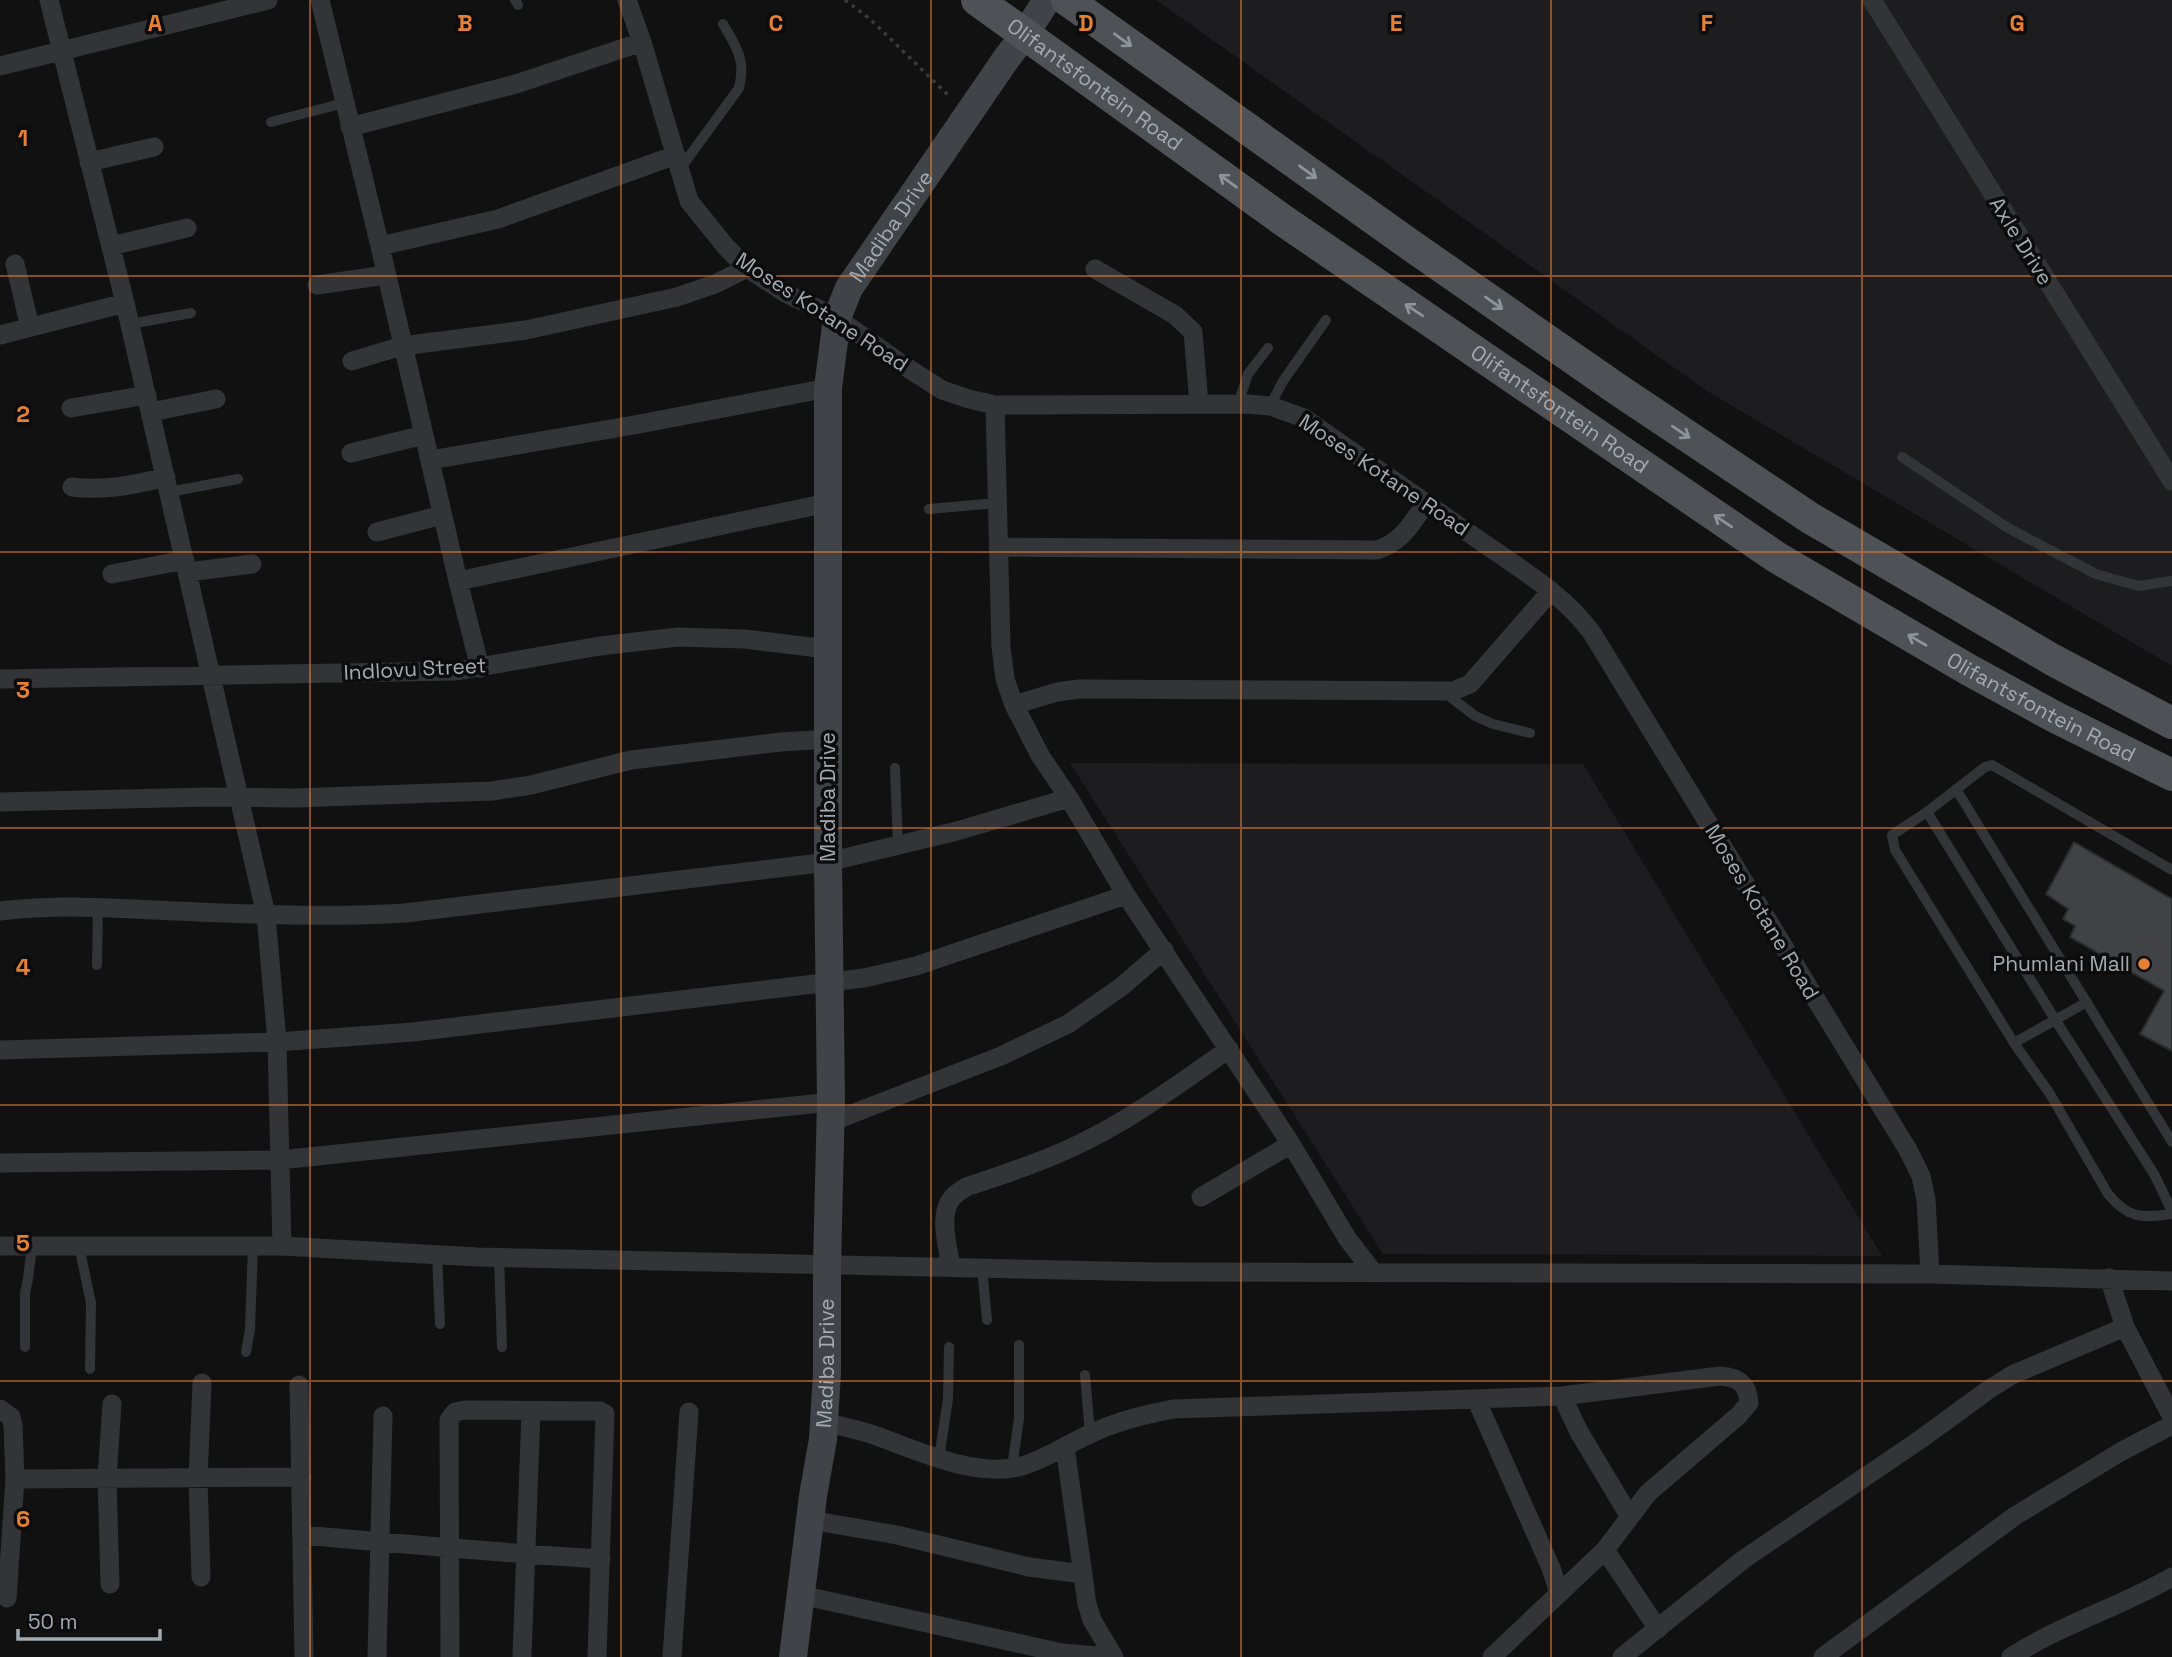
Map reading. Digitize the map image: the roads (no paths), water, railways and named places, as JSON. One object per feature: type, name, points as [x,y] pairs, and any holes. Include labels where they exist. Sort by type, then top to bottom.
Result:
[{"type":"main road","name":"Olifantsfontein Road","points":[[977,0],[1284,221],[1776,557],[1990,682],[2172,775]]},
{"type":"main road","points":[[1068,0],[1617,389],[1810,518],[2053,660],[2172,723]]},
{"type":"street","points":[[49,0],[168,484],[266,915],[277,1042],[282,1246]]},
{"type":"street","points":[[0,66],[268,0]]},
{"type":"street","points":[[320,0],[480,668]]},
{"type":"street","name":"Moses Kotane Road","points":[[627,0],[689,201],[726,247],[747,268],[788,294],[837,318],[942,390],[995,405],[1238,404],[1270,406],[1304,418],[1551,591],[1592,634],[1908,1150],[1920,1177],[1926,1200],[1930,1274]]},
{"type":"street","name":"Madiba Drive","points":[[793,1657],[824,1422],[827,1373],[831,1112],[828,388],[837,318],[859,271],[1047,0]]},
{"type":"street","name":"Axle Drive","points":[[1872,0],[2172,481]]},
{"type":"street","points":[[350,127],[516,84],[642,42]]},
{"type":"street","points":[[89,162],[154,147]]},
{"type":"street","points":[[380,246],[498,219],[678,162]]},
{"type":"street","points":[[111,246],[187,228]]},
{"type":"street","points":[[15,264],[30,327]]},
{"type":"street","points":[[352,361],[402,346],[526,330],[677,297],[715,284],[747,268]]},
{"type":"street","points":[[1096,269],[1175,315],[1194,332],[1199,404]]},
{"type":"street","points":[[317,285],[386,275]]},
{"type":"street","points":[[0,335],[125,303]]},
{"type":"street","points":[[430,460],[828,388]]},
{"type":"street","points":[[71,408],[215,399]]},
{"type":"street","points":[[995,405],[1001,647],[1005,679],[1014,705],[1041,757],[1069,798],[1126,895],[1291,1144],[1347,1238],[1373,1272]]},
{"type":"street","points":[[351,453],[424,435]]},
{"type":"street","points":[[72,487],[93,490],[168,484]]},
{"type":"street","points":[[458,581],[827,503]]},
{"type":"street","points":[[998,547],[1377,550],[1392,545],[1404,534],[1426,503]]},
{"type":"street","points":[[377,532],[442,515]]},
{"type":"street","points":[[112,574],[187,566],[252,564]]},
{"type":"street","points":[[1014,705],[1057,692],[1079,689],[1453,691],[1470,684],[1551,591]]},
{"type":"street","name":"Indlovu Street","points":[[0,679],[456,671],[600,646],[678,637],[744,639],[827,649]]},
{"type":"street","points":[[0,802],[295,799],[492,791],[531,785],[631,760],[829,739]]},
{"type":"street","points":[[0,911],[41,906],[266,915],[405,913],[828,862],[957,831],[1069,798]]},
{"type":"street","points":[[0,1050],[277,1042],[505,1022],[864,978],[916,965],[1126,895]]},
{"type":"street","points":[[0,1163],[280,1160],[831,1112],[1001,1056],[1068,1024],[1121,988],[1164,950]]},
{"type":"street","points":[[951,1268],[945,1221],[947,1207],[952,1198],[966,1187],[1041,1160],[1103,1132],[1159,1098],[1229,1049]]},
{"type":"street","points":[[1201,1198],[1291,1144]]},
{"type":"street","points":[[0,1246],[282,1246],[499,1257],[1156,1272],[1930,1274],[2172,1281]]},
{"type":"street","points":[[2109,1278],[2125,1326],[2172,1416]]},
{"type":"street","points":[[1622,1657],[1744,1559],[2012,1375],[2125,1326]]},
{"type":"street","points":[[824,1422],[867,1433],[939,1458],[993,1468],[1020,1466],[1133,1417],[1173,1409],[1562,1396],[1720,1376],[1734,1377],[1743,1383],[1749,1393],[1749,1404],[1739,1415],[1648,1493],[1605,1550],[1492,1657]]},
{"type":"street","points":[[201,1577],[198,1479],[202,1383]]},
{"type":"street","points":[[299,1385],[304,1657]]},
{"type":"street","points":[[1562,1396],[1579,1432],[1630,1517]]},
{"type":"street","points":[[1476,1399],[1551,1568],[1559,1593]]},
{"type":"street","points":[[110,1584],[107,1477],[112,1404]]},
{"type":"street","points":[[0,1409],[11,1417],[6,1516],[7,1598]]},
{"type":"street","points":[[450,1657],[449,1420],[455,1412],[466,1410],[600,1411],[605,1414],[597,1657]]},
{"type":"street","points":[[522,1657],[531,1411]]},
{"type":"street","points":[[672,1657],[689,1412]]},
{"type":"street","points":[[377,1657],[383,1416]]},
{"type":"street","points":[[1824,1657],[2015,1516],[2122,1451],[2172,1426]]},
{"type":"street","points":[[1065,1447],[1087,1604],[1092,1620],[1114,1657]]},
{"type":"street","points":[[10,1473],[198,1479],[302,1477]]},
{"type":"street","points":[[810,1520],[897,1535],[1029,1567],[1083,1574]]},
{"type":"street","points":[[303,1535],[449,1549],[601,1559]]},
{"type":"street","points":[[1605,1550],[1658,1629]]},
{"type":"street","points":[[2011,1657],[2082,1618],[2172,1577]]},
{"type":"street","points":[[801,1595],[1062,1653],[1108,1657]]},
{"type":"lane","points":[[678,162],[739,88],[743,73],[739,51],[723,24]]},
{"type":"lane","points":[[271,122],[344,103]]},
{"type":"lane","points":[[130,324],[191,313]]},
{"type":"lane","points":[[1270,406],[1283,381],[1326,320]]},
{"type":"lane","points":[[1238,404],[1248,374],[1268,348]]},
{"type":"lane","points":[[1902,457],[2008,528],[2096,574],[2138,586],[2172,581]]},
{"type":"lane","points":[[168,484],[238,479]]},
{"type":"lane","points":[[929,509],[998,503]]},
{"type":"lane","points":[[1443,692],[1475,716],[1493,724],[1530,733]]},
{"type":"lane","points":[[1927,811],[2154,1174],[2172,1212],[2145,1217],[2130,1214],[2108,1194],[2050,1094],[2014,1043],[1895,850],[1892,835],[1985,767],[1992,765],[2172,870]]},
{"type":"lane","points":[[895,768],[898,845]]},
{"type":"lane","points":[[1956,789],[2172,1142]]},
{"type":"lane","points":[[97,965],[98,907]]},
{"type":"lane","points":[[2014,1043],[2087,1002]]},
{"type":"lane","points":[[25,1346],[25,1293],[32,1246]]},
{"type":"lane","points":[[79,1246],[91,1303],[90,1369]]},
{"type":"lane","points":[[246,1352],[250,1329],[253,1246]]},
{"type":"lane","points":[[437,1254],[440,1324]]},
{"type":"lane","points":[[499,1257],[502,1347]]},
{"type":"lane","points":[[982,1268],[987,1320]]},
{"type":"lane","points":[[1012,1467],[1019,1419],[1019,1345]]},
{"type":"lane","points":[[939,1458],[948,1399],[949,1347]]},
{"type":"lane","points":[[1085,1375],[1090,1434]]},
{"type":"place","name":"Phumlani Mall","points":[[2144,964]]}]
